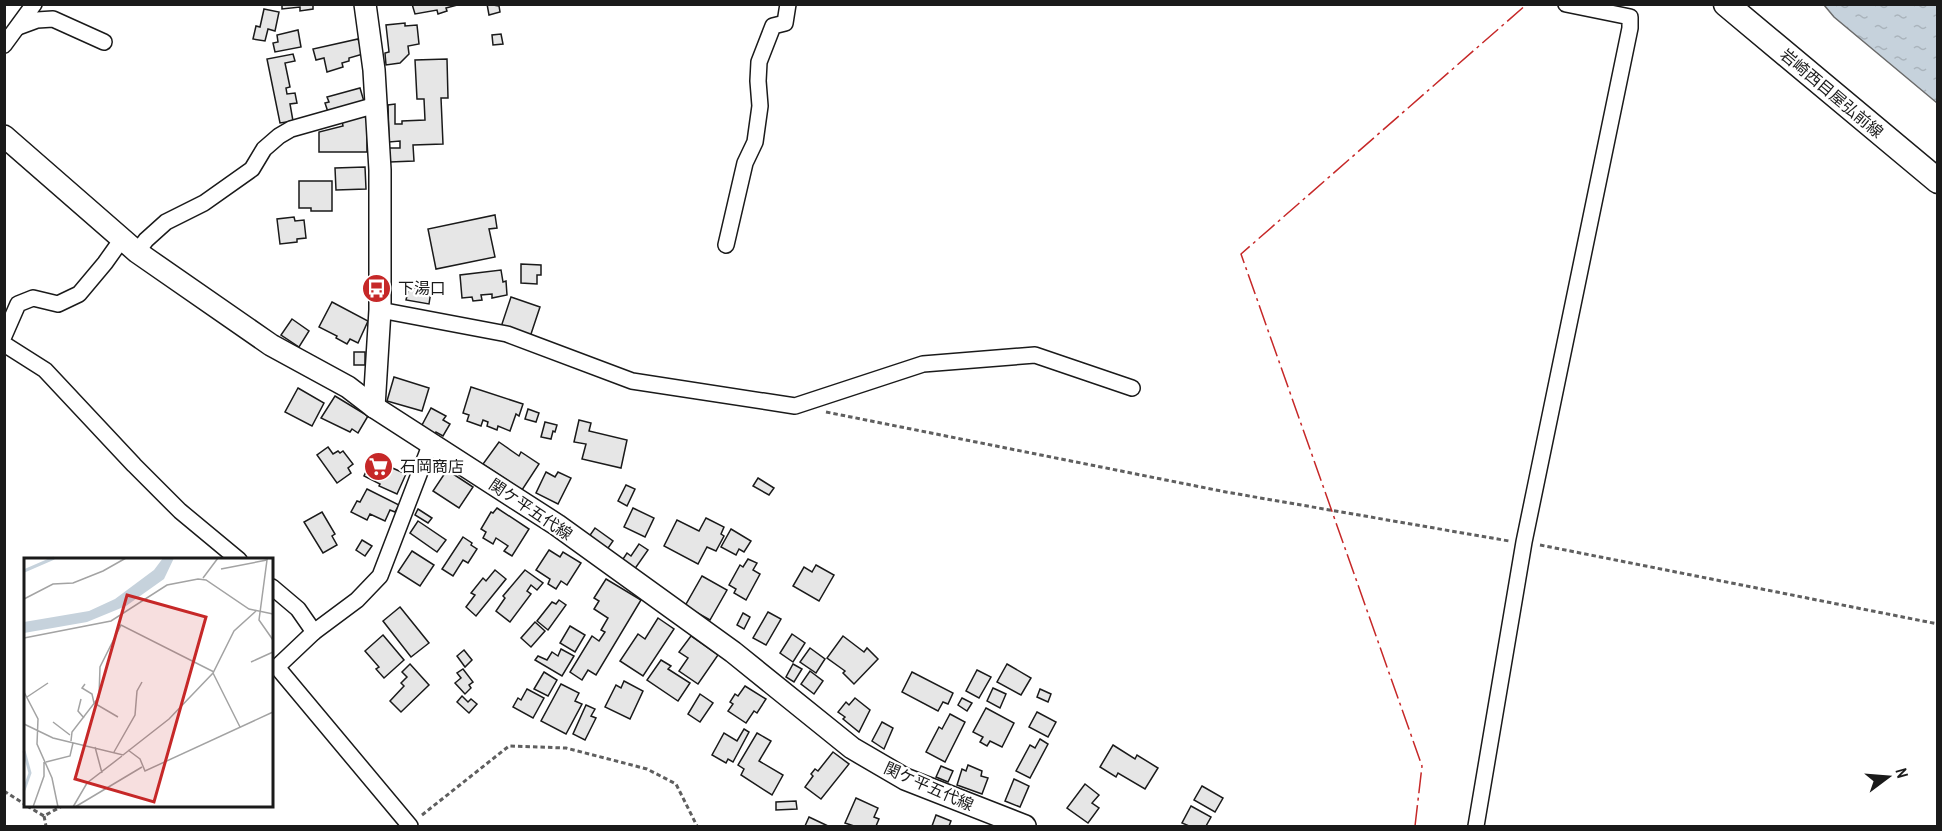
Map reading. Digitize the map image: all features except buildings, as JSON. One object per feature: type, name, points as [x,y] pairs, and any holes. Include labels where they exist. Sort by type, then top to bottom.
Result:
[{"type":"main road","points":[[365,4],[376,105],[380,170],[380,310],[375,407]]},
{"type":"main road","name":"岩崎西目屋弘前線","points":[[1726,4],[1938,180]]},
{"type":"main road","name":"関ケ平五代線","points":[[4,136],[130,246],[271,345],[348,387],[375,407],[557,525],[733,652],[852,748],[905,779],[1025,826]]},
{"type":"street","points":[[10,35],[34,4]]},
{"type":"street","points":[[726,245],[745,163],[755,142],[760,106],[759,62],[773,26],[785,23],[788,4]]},
{"type":"street","points":[[1476,826],[1524,542],[1630,28],[1630,17],[1566,4]]},
{"type":"street","points":[[10,35],[37,20],[53,19],[104,42]]},
{"type":"street","points":[[4,336],[18,304],[33,298],[58,304],[79,294],[105,263],[130,246],[146,240],[166,222],[204,203],[252,169],[264,149],[279,136],[291,129],[376,105]]},
{"type":"street","points":[[380,310],[507,334],[632,381],[795,406],[923,364],[1035,355],[1132,388]]},
{"type":"street","points":[[4,344],[45,370],[180,511],[237,558]]},
{"type":"street","points":[[409,826],[277,667],[314,632],[357,600],[380,576],[430,443]]},
{"type":"street","points":[[273,588],[298,609],[314,632]]},
{"type":"path","points":[[795,406],[1226,492],[1524,542],[1938,624]]},
{"type":"path","points":[[409,826],[509,746],[566,748],[647,769],[676,784],[697,826]]},
{"type":"path","points":[[4,791],[24,804]]},
{"type":"path","points":[[29,807],[44,816],[46,826]]},
{"type":"path","points":[[44,816],[60,807]]},
{"type":"water","points":[[1824,5],[1937,5],[1937,103],[1834,17]]},
{"type":"power","points":[[1415,826],[1422,766],[1241,254],[1527,4]]},
{"type":"place","name":"下湯口","points":[[377,288]]},
{"type":"place","name":"石岡商店","points":[[379,466]]}]
